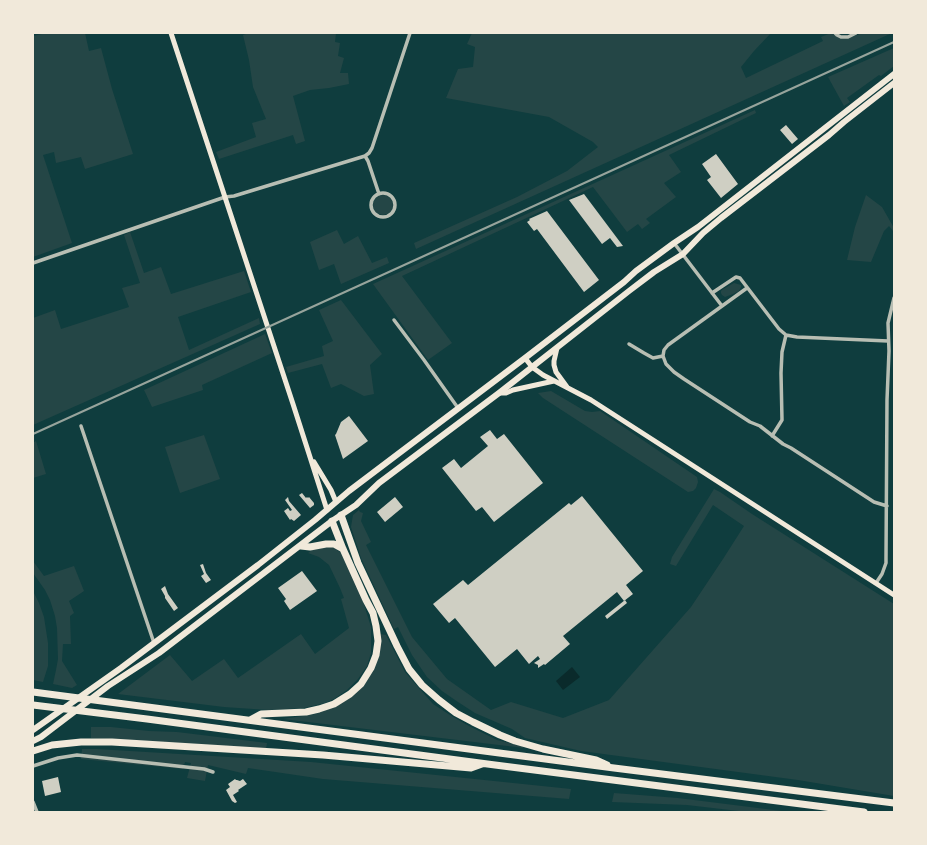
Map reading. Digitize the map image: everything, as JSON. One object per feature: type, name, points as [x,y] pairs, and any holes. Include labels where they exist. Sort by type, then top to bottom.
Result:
[{"type":"highway","points":[[341,515],[358,563],[397,646],[409,669],[422,685],[456,713],[500,735],[543,749],[596,760],[614,768]]},
{"type":"highway","points":[[250,720],[261,714],[306,712],[334,704],[350,694],[361,684],[371,668],[376,654],[378,641],[373,612],[366,600],[332,522]]},
{"type":"highway","points":[[300,546],[310,547],[334,544],[343,549]]},
{"type":"highway","points":[[33,692],[894,803]]},
{"type":"highway","points":[[33,705],[864,812]]},
{"type":"highway","points":[[33,751],[52,745],[80,742],[112,742],[323,755],[471,768],[482,764]]},
{"type":"main road","points":[[171,33],[332,522]]},
{"type":"main road","points":[[33,730],[121,668],[258,565],[349,491],[525,358],[624,282],[636,271],[698,227],[894,74]]},
{"type":"main road","points":[[33,741],[41,737],[108,686],[159,653],[356,505],[379,483],[532,368],[654,272],[683,254],[703,233],[894,83]]},
{"type":"main road","points":[[557,348],[554,365],[556,372],[567,387]]},
{"type":"main road","points":[[525,358],[532,368],[591,400],[894,595]]},
{"type":"main road","points":[[499,393],[506,393],[513,390],[554,381]]},
{"type":"main road","points":[[310,454],[331,490],[341,515]]},
{"type":"street","points":[[33,263],[225,197],[234,196],[365,156],[372,148],[410,33]]},
{"type":"street","points":[[836,34],[841,37],[848,37],[856,33]]},
{"type":"street","points":[[365,156],[379,194]]},
{"type":"street","points":[[379,194],[387,194],[393,199],[395,207],[388,216],[376,216],[371,210],[371,202],[376,195],[379,194]]},
{"type":"street","points":[[674,243],[722,306]]},
{"type":"street","points":[[712,293],[736,277],[740,278],[779,329],[786,335],[797,337],[888,341]]},
{"type":"street","points":[[747,288],[668,345],[664,350],[663,356],[666,364],[674,372],[750,422],[760,426],[782,444],[791,448],[874,502],[887,506]]},
{"type":"street","points":[[876,583],[882,574],[886,563],[889,351],[888,323],[894,298]]},
{"type":"street","points":[[394,320],[458,409]]},
{"type":"street","points":[[772,436],[782,420],[781,373],[782,352],[786,335]]},
{"type":"street","points":[[888,336],[894,337]]},
{"type":"street","points":[[629,344],[653,358],[663,356]]},
{"type":"street","points":[[81,426],[154,643]]},
{"type":"street","points":[[33,766],[58,758],[77,755],[204,768],[213,772]]},
{"type":"street","points":[[33,802],[37,812]]},
{"type":"shaded area","points":[[46,33],[85,33],[89,51],[101,48],[112,89],[133,154],[85,169],[81,157],[56,163],[54,152],[43,155],[72,243],[33,257],[33,36]]},
{"type":"shaded area","points":[[249,33],[336,33],[335,42],[340,43],[338,56],[344,58],[340,73],[348,73],[349,84],[310,90],[293,96],[305,141],[296,144],[293,135],[219,159],[216,152],[256,137],[252,123],[266,119],[253,87],[243,35]]},
{"type":"shaded area","points":[[472,33],[771,33],[741,67],[746,78],[823,41],[821,37],[831,33],[842,39],[847,39],[862,33],[892,33],[416,249],[414,243],[517,197],[567,171],[598,147],[593,142],[549,117],[446,98],[458,69],[473,67],[475,47],[467,44]]},
{"type":"shaded area","points":[[894,48],[894,66],[847,98],[850,102],[844,106],[828,77]]},
{"type":"shaded area","points":[[755,110],[756,113],[669,155],[681,172],[664,183],[676,197],[646,219],[650,223],[642,229],[638,224],[627,232],[593,187],[402,276],[452,343],[428,360],[373,284]]},
{"type":"shaded area","points":[[383,195],[390,198],[393,205],[390,212],[383,215],[376,212],[373,205],[376,198]]},
{"type":"shaded area","points":[[866,195],[882,207],[894,228],[894,231],[889,226],[884,231],[871,262],[847,260],[855,227]]},
{"type":"shaded area","points":[[337,230],[344,244],[358,236],[372,263],[387,257],[389,263],[341,284],[334,264],[319,270],[310,242]]},
{"type":"shaded area","points":[[130,232],[144,273],[161,267],[171,294],[244,271],[251,292],[178,317],[189,350],[259,318],[260,324],[33,425],[33,318],[55,310],[61,329],[129,307],[122,288],[140,283],[124,235]]},
{"type":"shaded area","points":[[734,283],[741,285],[739,291],[725,297],[722,295],[721,291],[723,289]]},
{"type":"shaded area","points":[[341,300],[382,354],[370,365],[374,394],[364,396],[341,384],[331,388],[322,364],[288,373],[286,367],[324,356],[322,346],[333,341],[319,310]]},
{"type":"shaded area","points":[[265,334],[272,353],[202,385],[203,390],[152,407],[144,390]]},
{"type":"shaded area","points":[[551,391],[585,411],[600,411],[697,477],[698,482],[696,488],[693,491],[688,492],[543,398],[538,393]]},
{"type":"shaded area","points":[[204,435],[220,479],[180,493],[165,447]]},
{"type":"shaded area","points":[[36,441],[46,474],[33,478],[33,443]]},
{"type":"shaded area","points":[[714,489],[894,604],[894,796],[798,780],[581,751],[525,738],[512,729],[475,713],[442,691],[427,677],[412,655],[398,627],[394,629],[361,558],[351,527],[353,515],[359,510],[363,513],[361,521],[371,542],[366,545],[412,637],[447,679],[491,710],[511,702],[563,718],[609,700],[691,607],[723,559],[744,526],[713,505],[676,566],[670,564],[672,557]]},
{"type":"shaded area","points":[[332,546],[341,553],[360,592],[371,627],[371,653],[367,666],[358,679],[347,690],[334,699],[325,703],[304,708],[268,710],[224,707],[118,694],[170,655],[192,681],[224,659],[238,678],[301,634],[315,654],[349,628],[341,599],[344,598],[329,565],[319,557],[308,553],[312,550]]},
{"type":"shaded area","points":[[33,561],[44,576],[74,566],[84,591],[69,601],[74,613],[70,616],[71,644],[63,644],[62,661],[77,685],[72,688],[53,684],[58,659],[57,628],[50,600],[33,573]]},
{"type":"shaded area","points":[[33,591],[44,617],[48,643],[48,666],[43,682],[33,680]]},
{"type":"shaded area","points":[[380,634],[386,635],[405,672],[433,704],[469,726],[497,740],[522,746],[524,748],[283,719],[315,714],[338,705],[358,691],[372,673],[380,651]]},
{"type":"shaded area","points":[[572,667],[580,677],[563,690],[556,681]]},
{"type":"shaded area","points":[[91,727],[177,732],[267,743],[266,749],[91,738]]},
{"type":"shaded area","points":[[82,749],[311,762],[571,789],[569,799],[323,779],[248,768],[246,774],[208,765],[205,781],[187,778],[191,763],[185,762],[183,769],[81,759]]},
{"type":"shaded area","points":[[614,793],[678,798],[790,812],[747,812],[687,805],[612,802]]},
{"type":"building","points":[[786,125],[798,139],[792,144],[780,130]]},
{"type":"building","points":[[716,154],[738,184],[721,198],[707,180],[711,177],[702,164]]},
{"type":"building","points":[[584,194],[623,246],[617,247],[610,238],[602,244],[569,200]]},
{"type":"building","points":[[547,211],[599,280],[584,292],[537,229],[534,231],[527,222],[530,220],[529,219]]},
{"type":"building","points":[[349,416],[368,441],[343,459],[335,435],[341,422]]},
{"type":"building","points":[[490,430],[497,439],[504,434],[543,483],[494,522],[482,507],[476,511],[442,468],[454,459],[461,468],[488,446],[480,437]]},
{"type":"building","points":[[302,493],[306,498],[309,497],[314,503],[314,505],[310,508],[299,495]]},
{"type":"building","points":[[582,496],[643,571],[626,585],[633,594],[624,601],[617,592],[563,636],[570,644],[545,665],[544,664],[538,668],[538,665],[534,663],[540,659],[538,656],[529,664],[517,649],[495,667],[455,618],[449,623],[433,604],[463,580],[468,585],[569,503],[571,505]]},
{"type":"building","points":[[288,497],[289,501],[301,515],[294,521],[291,519],[290,520],[284,511],[288,508],[290,511],[292,510],[285,500]]},
{"type":"building","points":[[395,497],[403,507],[385,522],[377,512]]},
{"type":"building","points":[[203,564],[206,573],[211,580],[206,583],[201,576],[204,574],[200,565]]},
{"type":"building","points":[[302,571],[317,591],[290,610],[284,601],[286,599],[278,588]]},
{"type":"building","points":[[165,586],[168,594],[178,608],[174,611],[161,589]]},
{"type":"building","points":[[625,600],[627,603],[607,619],[605,616]]},
{"type":"building","points":[[58,777],[61,792],[45,796],[42,781]]},
{"type":"building","points":[[235,779],[240,781],[243,779],[247,784],[233,795],[237,802],[235,803],[232,801],[226,790],[230,787],[228,784]]},
{"type":"railway","points":[[33,434],[894,42]]}]
